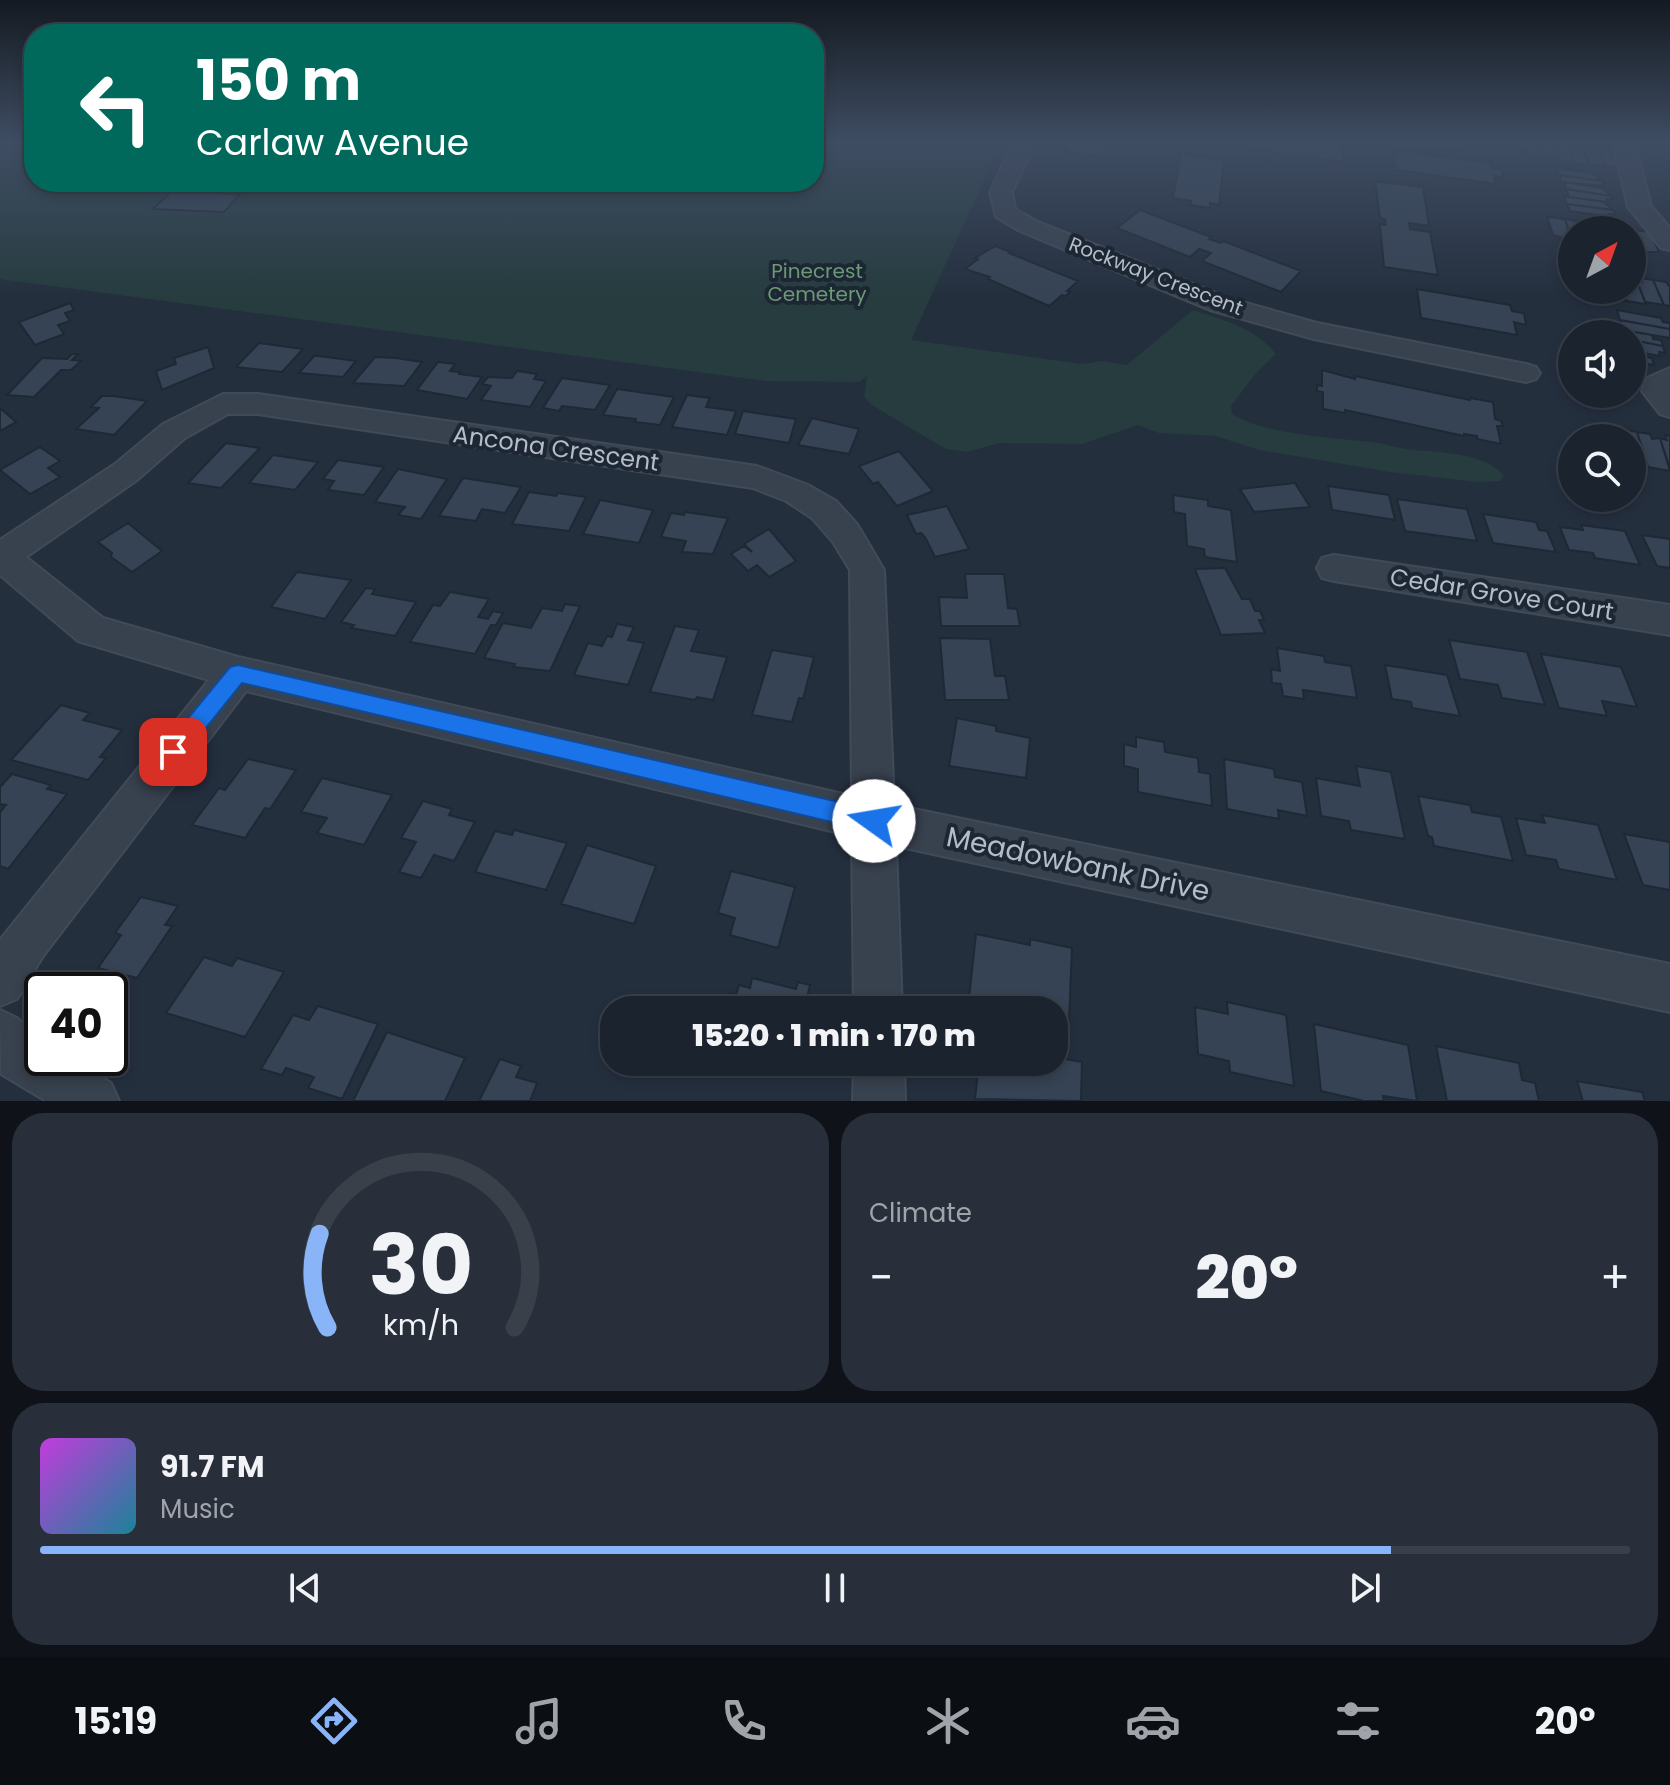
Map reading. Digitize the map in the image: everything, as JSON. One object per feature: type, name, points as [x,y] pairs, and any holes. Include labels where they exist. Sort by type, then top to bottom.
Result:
[{"type":"street","name":"Rockway Crescent","points":[[1001,194],[1004,212],[1028,226],[1219,304],[1314,331],[1526,373]]},
{"type":"street","points":[[1637,194],[1640,207],[1670,243]]},
{"type":"street","points":[[1670,377],[1662,380],[1657,391],[1670,407]]},
{"type":"street","name":"Ancona Crescent","points":[[0,556],[126,472],[174,431],[223,404],[258,404],[757,477],[807,495],[844,527],[867,570],[878,996]]},
{"type":"street","name":"Meadowbank Drive","points":[[0,556],[91,630],[238,673],[874,821],[1670,988]]},
{"type":"street","name":"Cedar Grove Court","points":[[1334,568],[1670,620]]},
{"type":"street","points":[[0,982],[27,940],[238,673]]},
{"type":"street","points":[[0,1035],[19,1056],[93,1101]]},
{"type":"street","points":[[879,1076],[879,1101]]},
{"type":"green space","name":"Pinecrest Cemetery","points":[[0,194],[978,194],[911,340],[1082,364],[1102,361],[1127,365],[1193,310],[1249,331],[1276,354],[1256,373],[1231,406],[1232,414],[1263,427],[1283,431],[1461,455],[1491,465],[1504,475],[1500,481],[1478,482],[1390,472],[1259,450],[1216,436],[1159,433],[1138,425],[1082,444],[999,443],[967,452],[946,449],[873,406],[864,397],[867,376],[859,382],[765,381],[0,279]]},
{"type":"building","points":[[168,194],[240,194],[224,212],[153,209]]},
{"type":"building","points":[[1174,194],[1220,194],[1219,205],[1210,203],[1210,208],[1173,198]]},
{"type":"building","points":[[1377,194],[1424,194],[1429,226],[1409,223],[1410,229],[1430,232],[1438,275],[1384,267],[1380,224],[1386,225],[1385,219],[1380,218]]},
{"type":"building","points":[[1568,194],[1601,194],[1611,196],[1613,200],[1607,199],[1608,202]]},
{"type":"building","points":[[1564,196],[1604,202],[1613,210],[1567,204]]},
{"type":"building","points":[[1567,204],[1613,210],[1615,215],[1603,216],[1570,211]]},
{"type":"building","points":[[1140,210],[1211,237],[1209,239],[1223,241],[1301,271],[1281,292],[1202,261],[1211,253],[1199,249],[1190,257],[1117,228]]},
{"type":"building","points":[[1547,217],[1558,218],[1558,237],[1553,235]]},
{"type":"building","points":[[1646,232],[1650,232],[1659,252],[1646,252]]},
{"type":"building","points":[[995,246],[1078,281],[1066,296],[1062,295],[1049,306],[988,279],[990,277],[965,269],[978,259],[975,258]]},
{"type":"building","points":[[1646,279],[1653,280],[1664,305],[1646,302]]},
{"type":"building","points":[[1653,280],[1666,282],[1670,287],[1670,306],[1664,305]]},
{"type":"building","points":[[1417,289],[1510,305],[1512,311],[1524,313],[1526,325],[1514,322],[1517,335],[1421,318]]},
{"type":"building","points":[[70,303],[74,310],[65,313],[70,321],[58,325],[64,334],[35,345],[19,322]]},
{"type":"building","points":[[1617,310],[1661,318],[1663,322],[1670,323],[1670,329],[1646,325],[1646,320],[1620,320]]},
{"type":"building","points":[[1646,325],[1670,329],[1670,338],[1646,334]]},
{"type":"building","points":[[1646,334],[1661,340],[1663,346],[1646,343]]},
{"type":"building","points":[[259,343],[303,349],[282,372],[236,367]]},
{"type":"building","points":[[1646,343],[1663,346],[1665,353],[1659,352],[1660,356],[1646,354]]},
{"type":"building","points":[[208,347],[214,368],[162,390],[156,371],[176,364],[174,358]]},
{"type":"building","points":[[72,354],[78,354],[72,360],[81,361],[71,370],[61,370],[34,397],[7,395],[42,358],[67,359]]},
{"type":"building","points":[[314,356],[356,361],[343,377],[299,373]]},
{"type":"building","points":[[375,357],[422,362],[404,386],[353,383]]},
{"type":"building","points":[[1646,357],[1652,358],[1654,365],[1646,364]]},
{"type":"building","points":[[438,362],[455,364],[450,371],[482,377],[467,399],[417,390]]},
{"type":"building","points":[[1322,370],[1355,379],[1355,376],[1493,402],[1495,419],[1501,421],[1503,426],[1497,426],[1501,444],[1477,439],[1477,436],[1464,436],[1345,410],[1345,413],[1323,409],[1323,392],[1317,391],[1317,385],[1322,386]]},
{"type":"building","points":[[517,371],[537,374],[534,379],[546,381],[530,407],[481,400],[491,386],[482,384],[488,377],[512,378]]},
{"type":"building","points":[[562,378],[610,385],[595,410],[562,406],[559,411],[543,408]]},
{"type":"building","points":[[617,389],[674,397],[660,425],[635,422],[636,419],[603,415]]},
{"type":"building","points":[[687,395],[710,398],[706,407],[736,411],[727,435],[672,427]]},
{"type":"building","points":[[102,396],[147,401],[114,435],[76,429],[99,408],[91,407]]},
{"type":"building","points":[[0,408],[16,422],[0,431]]},
{"type":"building","points":[[743,411],[796,419],[789,443],[735,434]]},
{"type":"building","points":[[812,418],[859,429],[849,454],[798,445]]},
{"type":"building","points":[[1646,433],[1652,439],[1660,438],[1670,471],[1648,467]]},
{"type":"building","points":[[1665,435],[1670,436],[1670,469],[1660,438],[1667,440]]},
{"type":"building","points":[[226,443],[260,448],[221,488],[188,483]]},
{"type":"building","points":[[40,447],[60,461],[48,468],[60,477],[30,494],[0,470]]},
{"type":"building","points":[[899,451],[933,491],[897,506],[878,482],[873,484],[859,466]]},
{"type":"building","points":[[273,455],[318,462],[295,490],[249,483]]},
{"type":"building","points":[[338,460],[384,467],[364,495],[328,490],[334,481],[323,479]]},
{"type":"building","points":[[398,469],[447,479],[421,519],[398,515],[405,507],[375,502]]},
{"type":"building","points":[[463,478],[521,487],[505,513],[482,509],[476,521],[439,516]]},
{"type":"building","points":[[1295,483],[1310,507],[1254,512],[1240,489]]},
{"type":"building","points":[[1328,486],[1389,495],[1395,520],[1332,510]]},
{"type":"building","points":[[529,492],[586,497],[569,531],[512,524]]},
{"type":"building","points":[[1173,495],[1208,500],[1208,506],[1231,510],[1237,562],[1205,557],[1204,549],[1187,546],[1185,514],[1174,512]]},
{"type":"building","points":[[1397,499],[1467,509],[1477,541],[1405,531]]},
{"type":"building","points":[[600,500],[653,510],[639,543],[583,534]]},
{"type":"building","points":[[947,506],[969,549],[935,557],[925,537],[921,533],[916,534],[907,515]]},
{"type":"building","points":[[685,512],[728,518],[713,554],[682,552],[686,541],[661,537],[671,513],[684,515]]},
{"type":"building","points":[[1483,514],[1536,522],[1539,530],[1547,531],[1556,552],[1493,543]]},
{"type":"building","points":[[128,523],[162,551],[132,572],[111,557],[112,553],[98,542]]},
{"type":"building","points":[[1581,525],[1625,531],[1640,565],[1595,558],[1593,553],[1569,550],[1560,527],[1583,530]]},
{"type":"building","points":[[769,529],[796,561],[769,577],[757,565],[748,571],[731,554],[744,546],[752,552],[744,544]]},
{"type":"building","points":[[1642,535],[1670,539],[1670,568],[1657,566]]},
{"type":"building","points":[[1225,568],[1242,599],[1250,599],[1255,611],[1260,611],[1264,620],[1259,620],[1265,633],[1221,635],[1195,569]]},
{"type":"building","points":[[297,572],[351,580],[325,619],[271,607]]},
{"type":"building","points":[[965,574],[1004,574],[1008,608],[1017,609],[1020,626],[941,626],[939,597],[967,598]]},
{"type":"building","points":[[366,588],[375,589],[372,594],[416,602],[395,636],[351,628],[354,625],[341,622]]},
{"type":"building","points":[[450,592],[489,599],[478,617],[488,619],[493,611],[503,613],[496,625],[491,625],[475,654],[410,642],[433,605],[440,606]]},
{"type":"building","points":[[565,604],[580,606],[550,671],[513,667],[515,664],[484,658],[503,623],[531,628],[542,608],[562,611]]},
{"type":"building","points":[[617,624],[634,627],[628,640],[644,643],[628,685],[574,675],[588,643],[602,646],[607,636],[612,637]]},
{"type":"building","points":[[675,626],[699,630],[691,651],[727,657],[713,700],[650,692]]},
{"type":"building","points":[[940,638],[990,639],[995,676],[1005,676],[1009,700],[945,700]]},
{"type":"building","points":[[1449,640],[1527,652],[1545,705],[1502,698],[1498,685],[1460,679]]},
{"type":"building","points":[[1277,648],[1324,656],[1325,662],[1351,666],[1357,698],[1303,690],[1304,699],[1283,696],[1281,684],[1272,683],[1271,669],[1280,671]]},
{"type":"building","points":[[772,650],[814,657],[803,699],[799,698],[792,722],[752,715]]},
{"type":"building","points":[[1541,654],[1621,667],[1637,707],[1602,701],[1607,716],[1559,708]]},
{"type":"building","points":[[1385,665],[1447,675],[1460,716],[1412,708],[1411,702],[1392,699]]},
{"type":"building","points":[[61,705],[90,713],[83,720],[122,730],[100,757],[106,758],[88,780],[11,760]]},
{"type":"building","points":[[957,718],[996,726],[996,731],[1030,738],[1026,778],[949,766]]},
{"type":"building","points":[[1136,737],[1164,742],[1165,752],[1198,758],[1199,772],[1210,774],[1212,806],[1138,792],[1138,769],[1124,766],[1124,744],[1136,747]]},
{"type":"building","points":[[248,759],[296,770],[270,809],[265,808],[245,838],[192,825],[219,788],[225,790]]},
{"type":"building","points":[[1224,759],[1274,769],[1275,777],[1302,782],[1307,816],[1278,810],[1279,819],[1227,809]]},
{"type":"building","points":[[1356,766],[1391,772],[1405,839],[1351,830],[1349,821],[1321,816],[1316,778],[1360,786]]},
{"type":"building","points":[[12,774],[51,785],[47,789],[67,794],[8,869],[0,866],[0,812],[6,805],[0,804],[0,787]]},
{"type":"building","points":[[322,778],[392,795],[364,845],[317,833],[327,818],[301,812]]},
{"type":"building","points":[[1418,796],[1470,805],[1472,812],[1501,817],[1513,861],[1434,846],[1432,837],[1428,836]]},
{"type":"building","points":[[423,801],[452,809],[449,815],[475,822],[454,861],[434,855],[421,878],[399,872],[416,842],[401,838]]},
{"type":"building","points":[[1542,815],[1598,825],[1617,880],[1559,869],[1556,860],[1526,855],[1516,818],[1545,823]]},
{"type":"building","points":[[514,830],[567,843],[546,890],[475,872],[495,831],[512,835]]},
{"type":"building","points":[[1624,834],[1670,842],[1670,890],[1643,885]]},
{"type":"building","points":[[587,845],[656,866],[634,924],[561,904]]},
{"type":"building","points":[[731,871],[795,887],[778,948],[730,935],[735,918],[718,913]]},
{"type":"building","points":[[141,897],[178,906],[165,925],[172,926],[137,978],[128,976],[128,972],[98,968],[121,935],[115,933]]},
{"type":"building","points":[[976,934],[1030,945],[1030,939],[1072,948],[1069,1021],[1068,996],[969,996]]},
{"type":"building","points":[[204,957],[232,966],[237,958],[284,972],[245,1037],[166,1013]]},
{"type":"building","points":[[752,978],[796,989],[798,982],[810,985],[807,996],[729,996],[730,993],[736,995],[739,985],[750,988]]},
{"type":"building","points":[[1227,1002],[1286,1015],[1294,1086],[1230,1072],[1229,1061],[1198,1054],[1195,1007],[1228,1014]]},
{"type":"building","points":[[318,1006],[378,1024],[342,1099],[308,1088],[314,1077],[286,1068],[282,1075],[261,1069],[293,1015],[309,1020]]},
{"type":"building","points":[[1314,1024],[1408,1045],[1417,1101],[1383,1096],[1384,1101],[1364,1101],[1321,1091]]},
{"type":"building","points":[[387,1032],[465,1058],[445,1101],[353,1101]]},
{"type":"building","points":[[1436,1046],[1519,1063],[1522,1080],[1535,1083],[1539,1101],[1447,1101]]},
{"type":"building","points":[[500,1059],[521,1066],[516,1077],[537,1083],[530,1101],[479,1101]]},
{"type":"building","points":[[1068,1060],[1082,1062],[1081,1101],[975,1099],[977,1076],[1068,1076]]},
{"type":"building","points":[[1577,1081],[1642,1092],[1645,1101],[1583,1101]]},
{"type":"route","points":[[173,752],[238,673],[874,821]]}]
